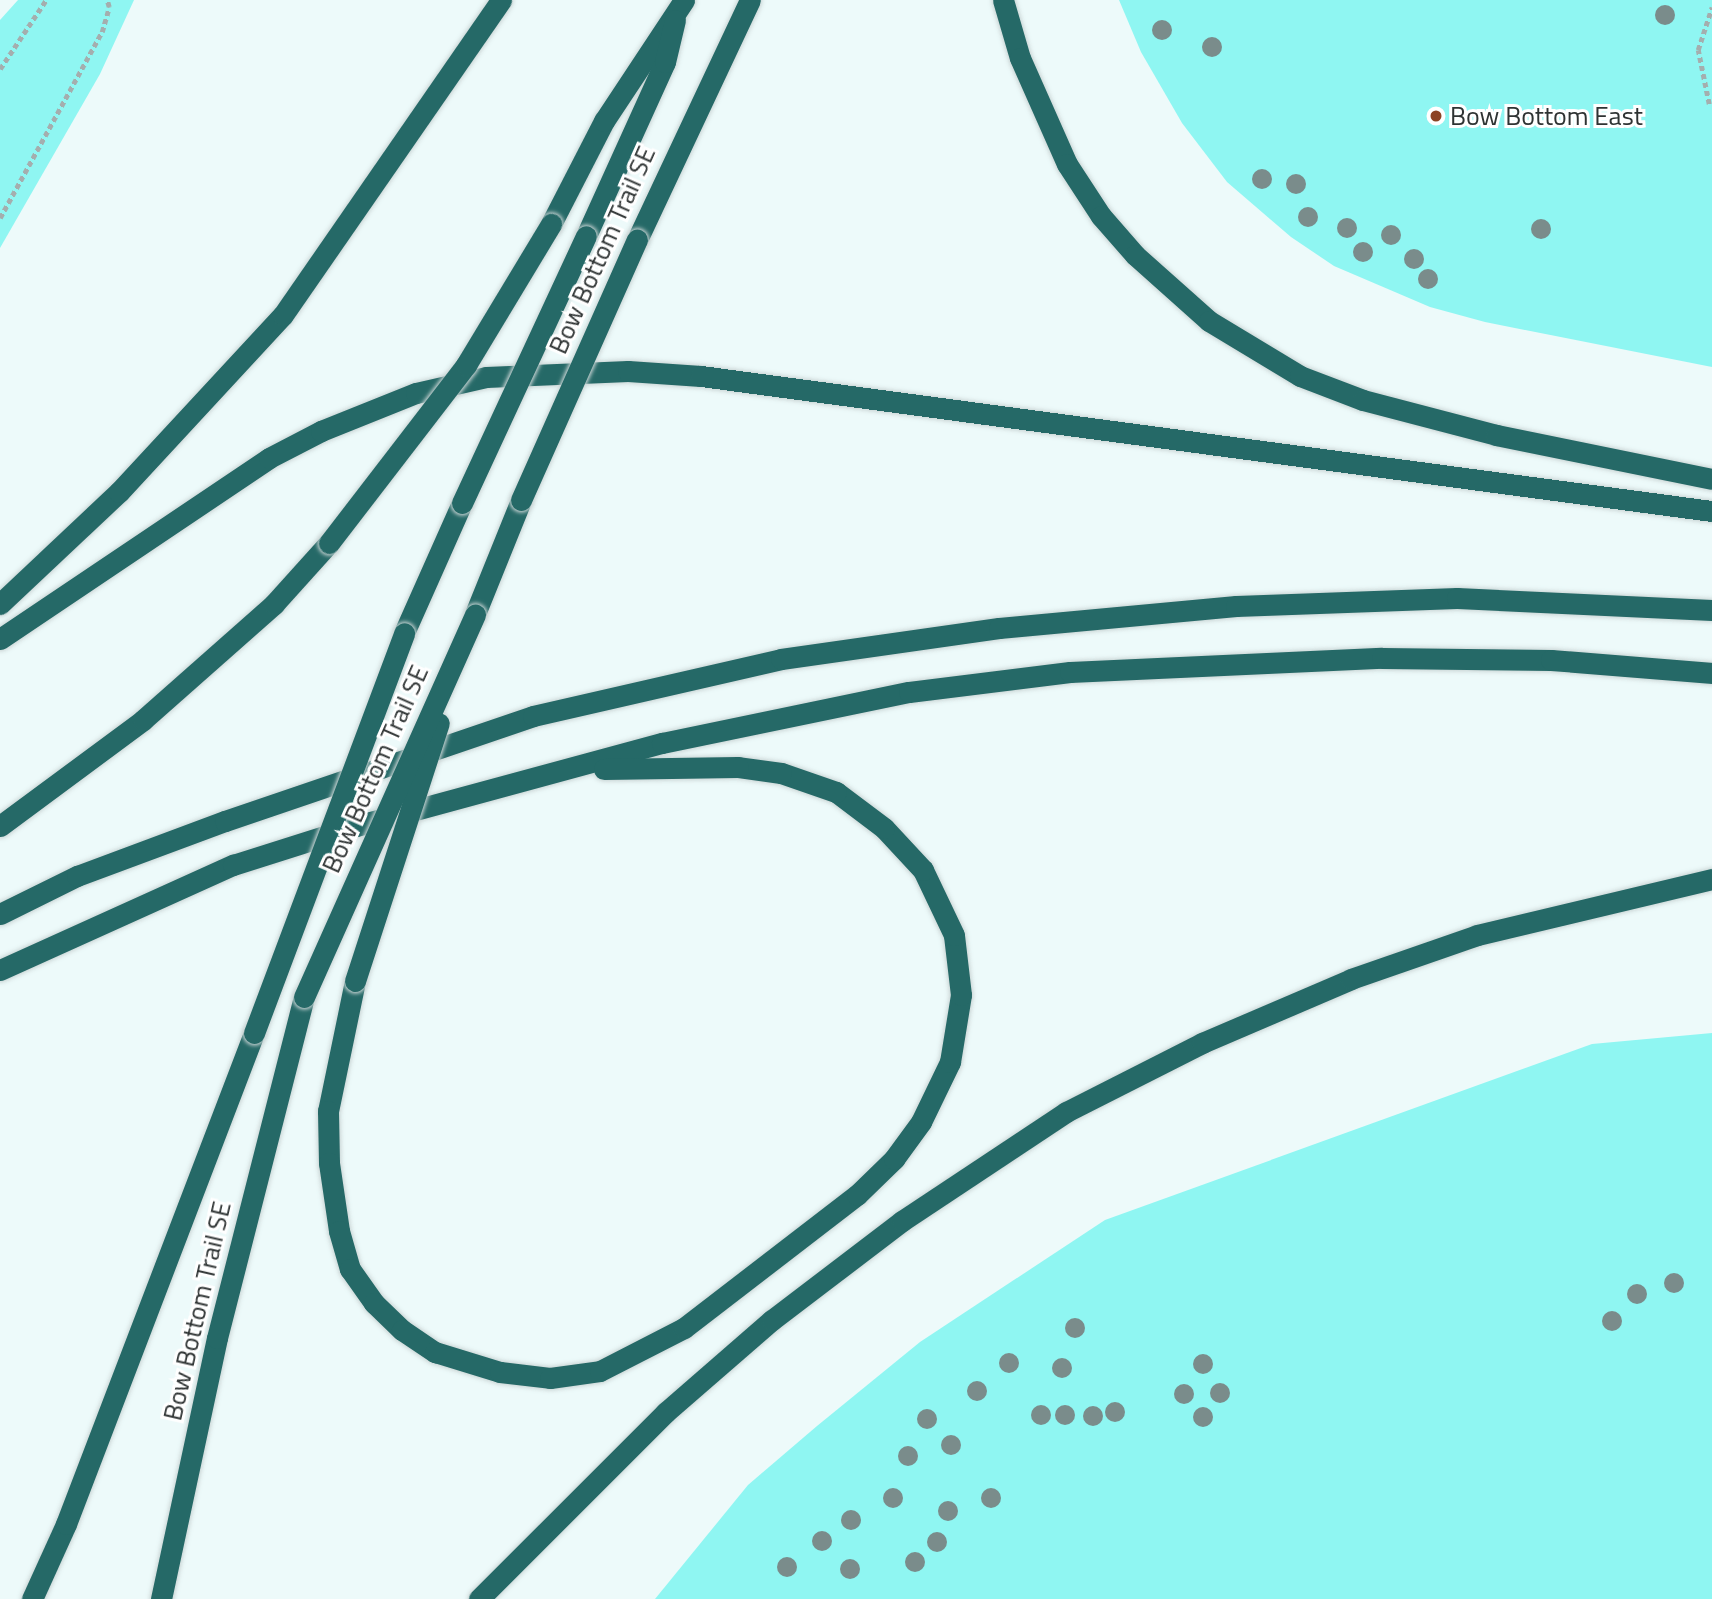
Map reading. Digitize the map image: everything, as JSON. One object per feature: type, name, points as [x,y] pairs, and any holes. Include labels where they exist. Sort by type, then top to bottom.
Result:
[{"type":"highway","points":[[0,604],[119,492],[283,315],[501,0]]},
{"type":"highway","name":"Bow Bottom Trail SE","points":[[161,1599],[217,1338],[304,997],[475,614],[521,500],[637,240],[750,0]]},
{"type":"highway","points":[[1003,0],[1020,58],[1067,164],[1101,216],[1135,255],[1209,321],[1300,376],[1363,400],[1496,435],[1712,479]]},
{"type":"highway","points":[[33,1599],[66,1524],[404,634],[665,62],[681,6]]},
{"type":"highway","name":"Bow Bottom Trail SE","points":[[0,826],[143,720],[274,604],[329,543],[466,365],[551,224],[604,121],[681,6]]},
{"type":"highway","points":[[0,639],[270,458],[321,431],[416,393],[486,377],[628,371],[701,376],[1712,511]]},
{"type":"highway","points":[[0,914],[77,876],[225,821],[533,716],[781,659],[999,628],[1236,606],[1457,598],[1712,610]]},
{"type":"highway","points":[[475,614],[355,981],[328,1111],[328,1163],[339,1231],[351,1269],[374,1303],[402,1330],[435,1352],[500,1372],[537,1377],[600,1371],[684,1328],[866,1186],[921,1122],[950,1062],[961,996],[954,935],[923,870],[884,828],[836,792],[781,773],[702,766],[574,769]]},
{"type":"highway","points":[[0,970],[233,864],[356,826],[662,743],[780,716],[909,692],[1070,672],[1382,658],[1551,660],[1712,673]]},
{"type":"highway","points":[[479,1599],[666,1412],[772,1320],[902,1221],[1066,1112],[1202,1043],[1364,975],[1477,934],[1712,879]]},
{"type":"path","points":[[0,69],[46,0]]},
{"type":"path","points":[[0,218],[102,32],[110,7],[107,0]]},
{"type":"path","points":[[1709,103],[1698,50],[1712,7]]},
{"type":"shaded area","points":[[18,0],[134,0],[100,74],[0,248],[0,20]]},
{"type":"shaded area","points":[[1119,0],[1712,0],[1712,367],[1485,322],[1430,307],[1334,266],[1291,237],[1227,182],[1182,123],[1141,52]]},
{"type":"shaded area","points":[[1712,1033],[1712,1599],[655,1599],[748,1485],[817,1426],[920,1342],[1105,1220],[1592,1044]]},
{"type":"place","name":"Bow Bottom East","points":[[1436,116]]}]
